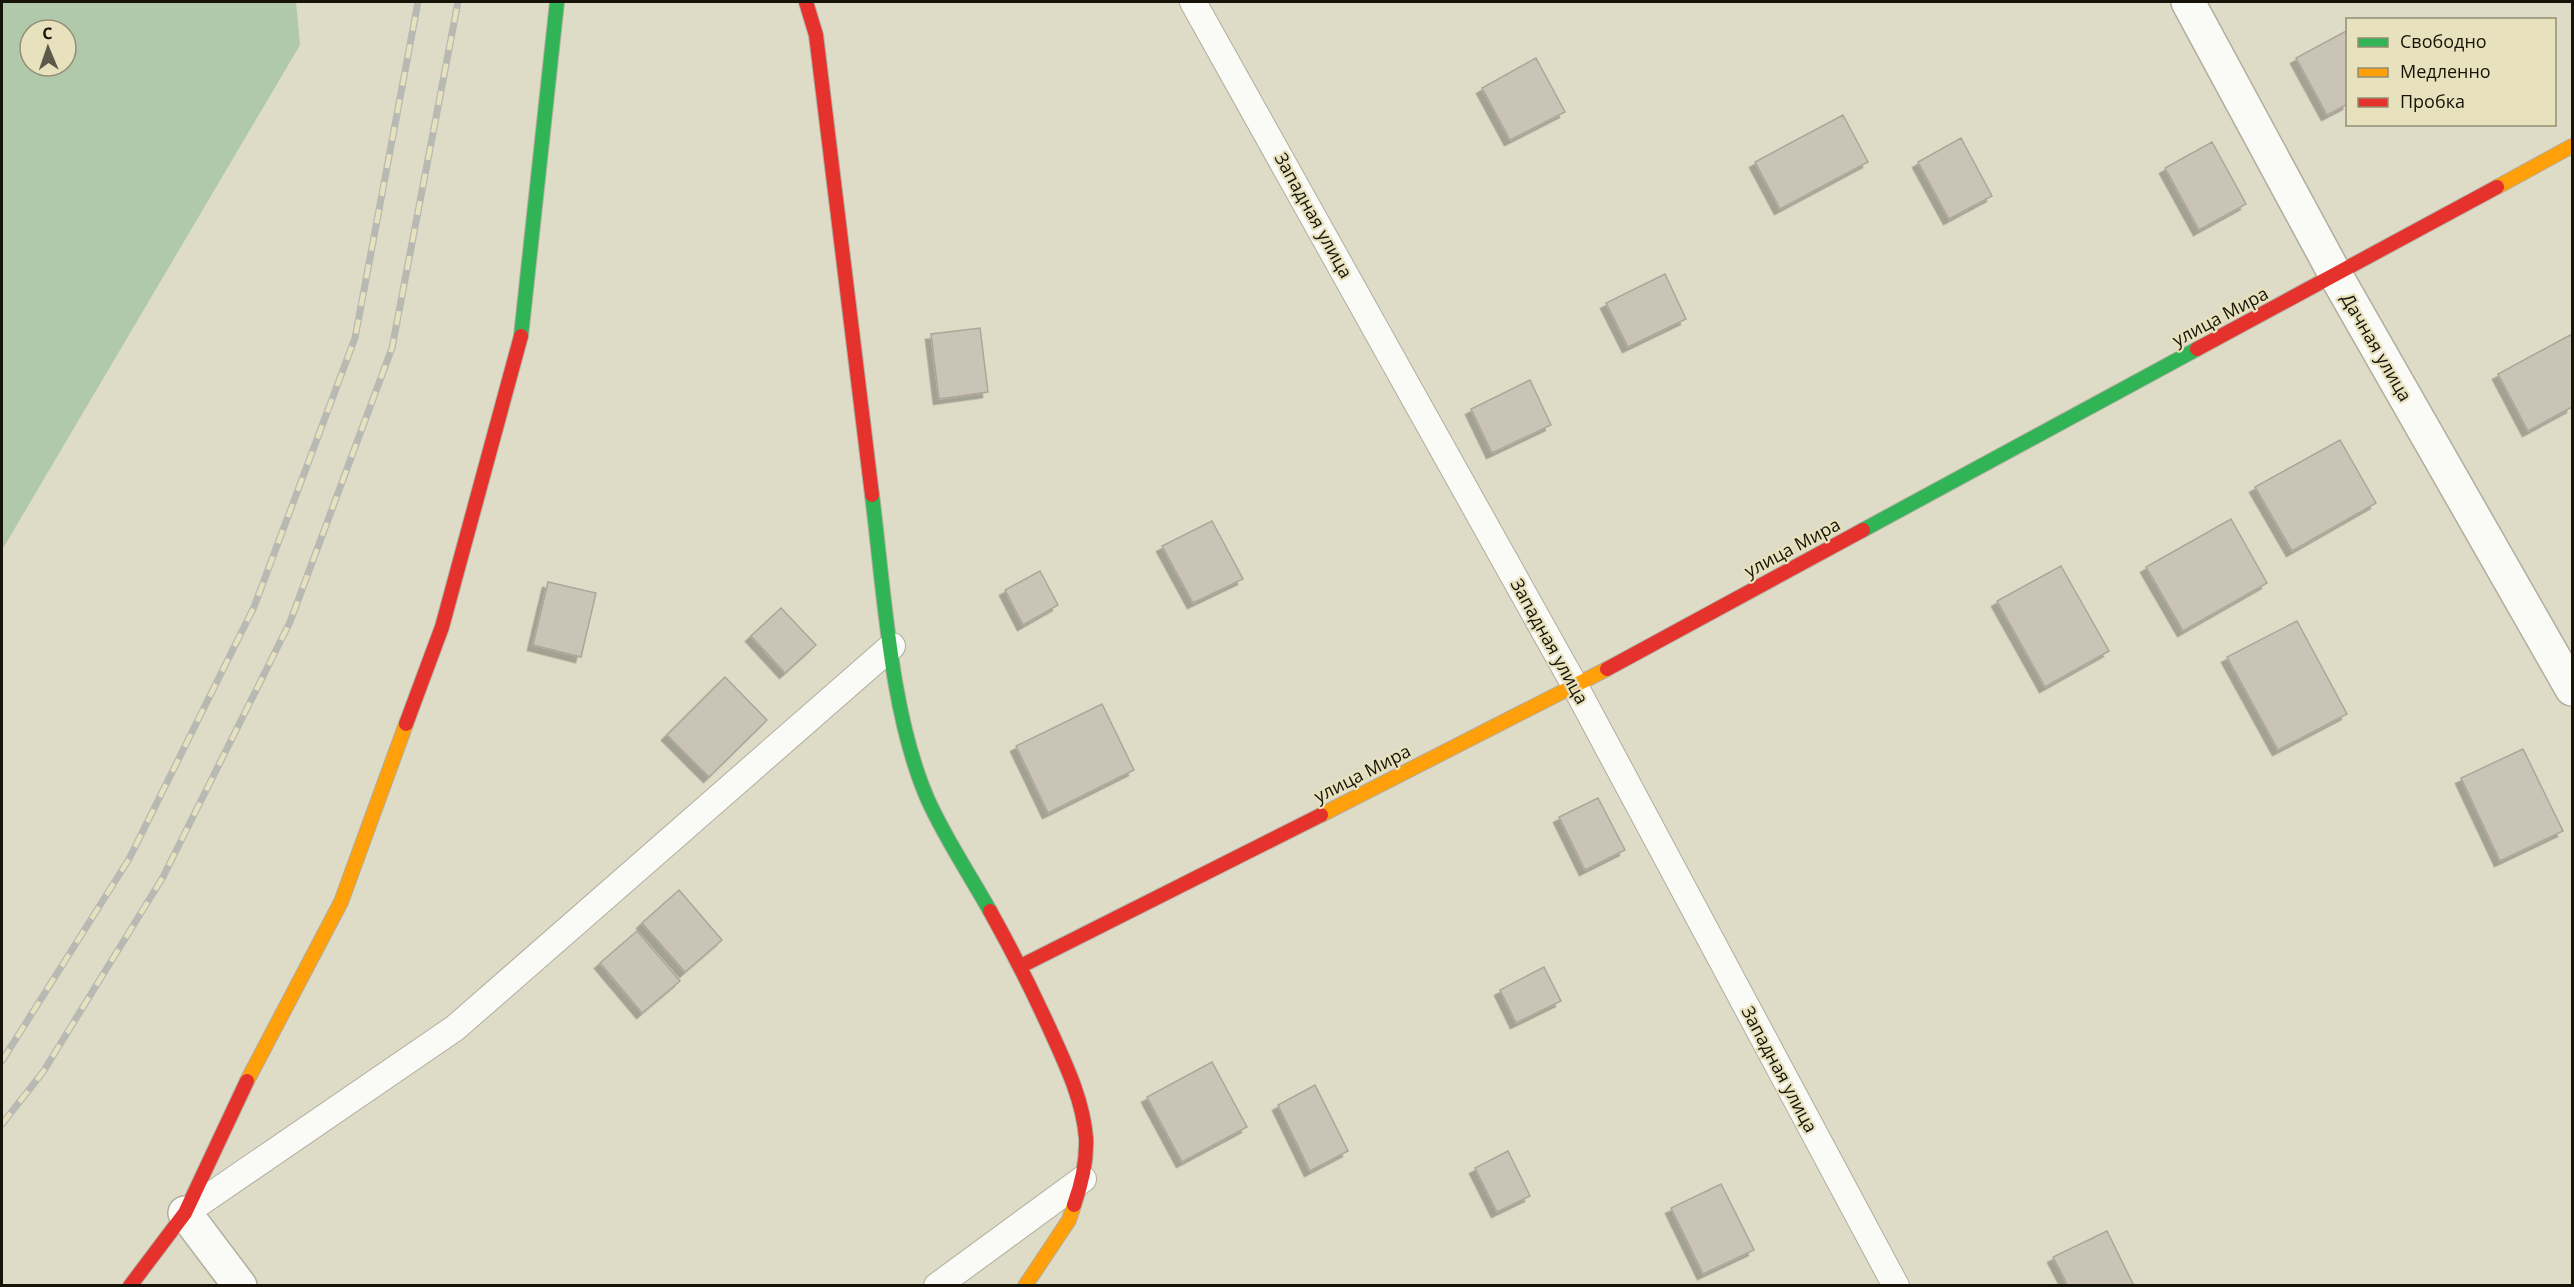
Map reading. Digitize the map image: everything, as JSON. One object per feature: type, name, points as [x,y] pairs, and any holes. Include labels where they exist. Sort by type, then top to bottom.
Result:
[{"type":"street","points":[[130,1286],[185,1213],[228,1118],[341,902],[442,627],[522,331],[557,2]]},
{"type":"street","points":[[806,2],[816,35],[853,353],[892,646],[907,736],[928,800],[1021,966],[1067,1068],[1081,1106],[1086,1139],[1083,1179],[1069,1220],[1025,1286]]},
{"type":"street","name":"Дачная улица","points":[[2188,2],[2335,274],[2572,688]]},
{"type":"street","name":"улица Мира","points":[[1021,966],[1575,686],[2572,146]]},
{"type":"street","points":[[185,1213],[240,1286]]},
{"type":"lane","name":"Западная улица","points":[[1193,2],[1575,686],[1896,1286]]},
{"type":"lane","points":[[185,1213],[455,1028],[892,646]]},
{"type":"lane","points":[[937,1286],[1083,1179]]},
{"type":"green space","points":[[2,2],[296,2],[300,45],[2,550]]},
{"type":"building","points":[[2346,31],[2346,105],[2327,115],[2296,58]]},
{"type":"building","points":[[1536,58],[1565,112],[1510,140],[1482,88]]},
{"type":"building","points":[[1843,115],[1868,162],[1780,209],[1755,162]]},
{"type":"building","points":[[1961,138],[1992,196],[1949,219],[1918,162]]},
{"type":"building","points":[[2212,142],[2246,204],[2199,230],[2165,168]]},
{"type":"building","points":[[1665,274],[1686,319],[1628,347],[1606,303]]},
{"type":"building","points":[[980,328],[988,392],[939,399],[931,334]]},
{"type":"building","points":[[2572,334],[2572,407],[2528,431],[2498,374]]},
{"type":"building","points":[[1530,380],[1551,425],[1492,453],[1471,409]]},
{"type":"building","points":[[2340,440],[2376,503],[2292,551],[2255,487]]},
{"type":"building","points":[[2231,519],[2267,583],[2183,631],[2146,567]]},
{"type":"building","points":[[1212,521],[1243,579],[1193,603],[1162,546]]},
{"type":"building","points":[[2061,566],[2109,651],[2045,687],[1997,601]]},
{"type":"building","points":[[1040,571],[1058,605],[1023,625],[1005,590]]},
{"type":"building","points":[[548,582],[596,593],[581,657],[533,645]]},
{"type":"building","points":[[781,608],[816,645],[785,673],[751,636]]},
{"type":"building","points":[[2297,621],[2347,714],[2278,750],[2227,657]]},
{"type":"building","points":[[725,677],[767,720],[709,777],[667,735]]},
{"type":"building","points":[[1102,704],[1134,770],[1048,813],[1016,746]]},
{"type":"building","points":[[2523,749],[2563,831],[2500,861],[2461,778]]},
{"type":"building","points":[[1598,798],[1625,850],[1585,870],[1559,817]]},
{"type":"building","points":[[679,890],[722,940],[685,972],[642,923]]},
{"type":"building","points":[[637,931],[680,981],[642,1013],[600,963]]},
{"type":"building","points":[[1544,967],[1561,1001],[1516,1023],[1500,990]]},
{"type":"building","points":[[1212,1062],[1247,1127],[1182,1162],[1147,1097]]},
{"type":"building","points":[[1315,1085],[1348,1151],[1310,1171],[1278,1105]]},
{"type":"building","points":[[1508,1151],[1530,1196],[1497,1212],[1475,1168]]},
{"type":"building","points":[[1721,1184],[1754,1250],[1703,1274],[1671,1208]]},
{"type":"building","points":[[2107,1231],[2134,1286],[2068,1286],[2053,1257]]},
{"type":"railway","points":[[2,1061],[129,859],[254,607],[355,338],[418,2]]},
{"type":"railway","points":[[2,1124],[43,1072],[163,877],[290,622],[392,348],[458,2]]},
{"type":"traffic: fast","points":[[521,336],[557,2]]},
{"type":"traffic: fast","points":[[1863,530],[2197,349]]},
{"type":"traffic: fast","points":[[872,495],[890,650],[905,729],[915,766],[935,814],[990,911]]},
{"type":"traffic: slow","points":[[2497,187],[2572,146]]},
{"type":"traffic: slow","points":[[1321,815],[1607,669]]},
{"type":"traffic: slow","points":[[247,1081],[341,902],[406,724]]},
{"type":"traffic: slow","points":[[1025,1286],[1069,1220],[1074,1205]]},
{"type":"traffic: jam","points":[[806,2],[816,35],[872,495]]},
{"type":"traffic: jam","points":[[2197,349],[2497,187]]},
{"type":"traffic: jam","points":[[406,724],[442,627],[521,336]]},
{"type":"traffic: jam","points":[[1607,669],[1863,530]]},
{"type":"traffic: jam","points":[[1021,966],[1321,815]]},
{"type":"traffic: jam","points":[[990,911],[1038,1003],[1074,1085],[1082,1111],[1086,1155],[1074,1205]]},
{"type":"traffic: jam","points":[[130,1286],[185,1213],[247,1081]]}]
